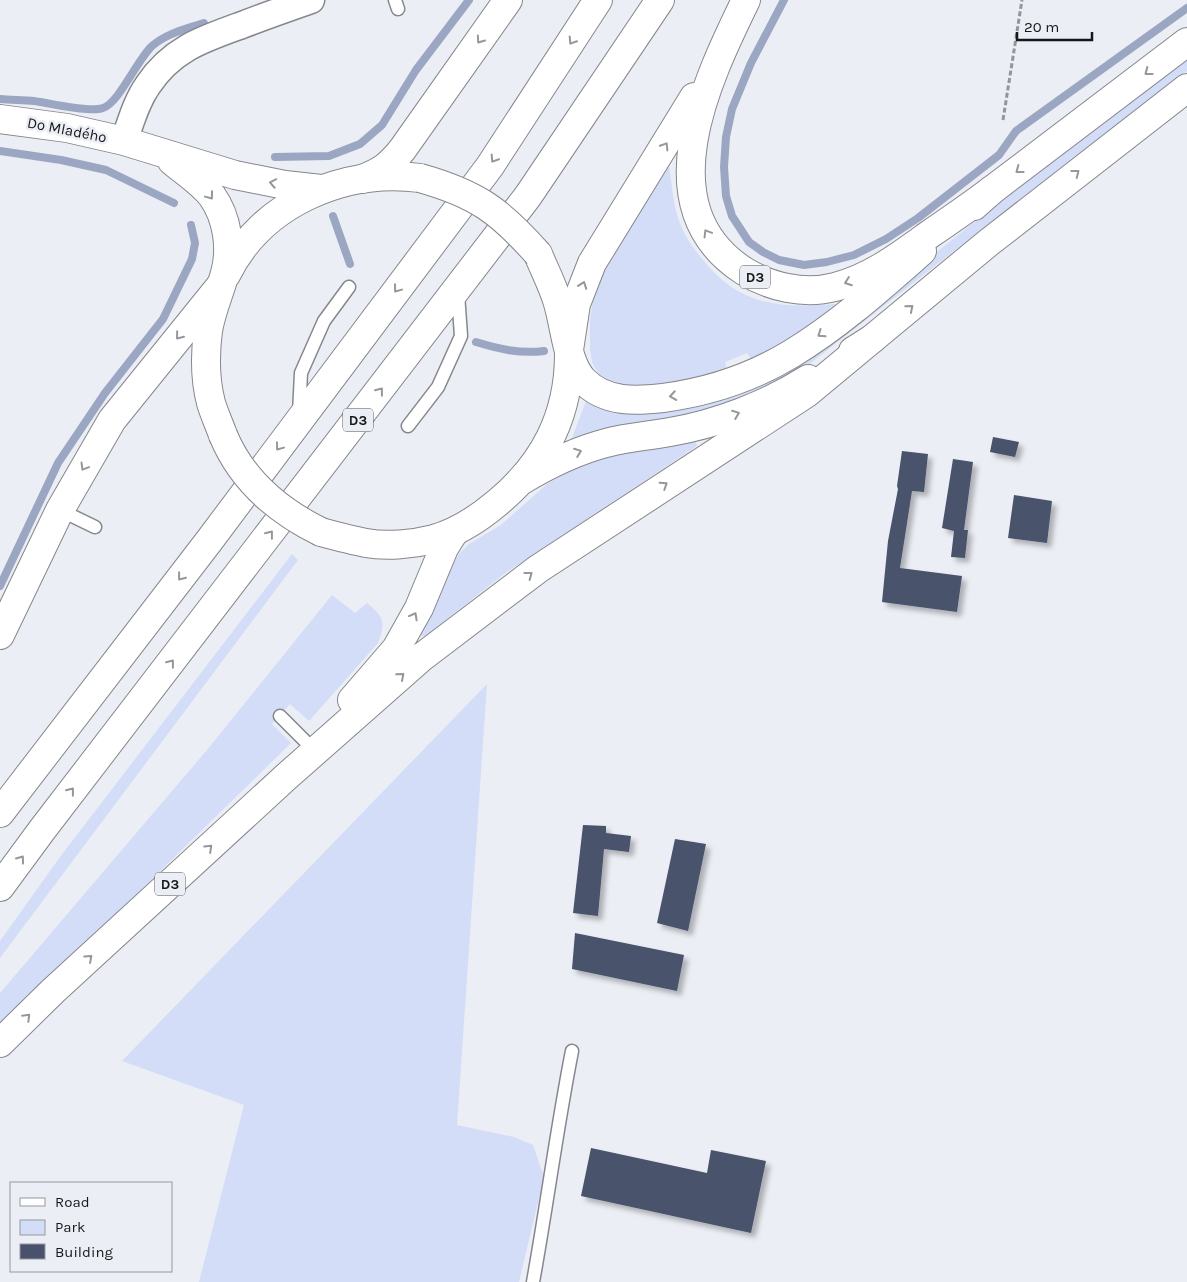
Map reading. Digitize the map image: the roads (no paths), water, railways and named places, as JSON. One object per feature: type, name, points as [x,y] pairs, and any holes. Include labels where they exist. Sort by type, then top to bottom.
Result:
[{"type":"main road","points":[[0,635],[60,510],[112,420],[221,285],[236,257],[261,227],[293,203],[321,190],[376,174],[390,165],[508,0]]},
{"type":"main road","points":[[0,813],[204,548],[490,166],[598,0]]},
{"type":"main road","name":"D3","points":[[0,887],[528,196],[660,0]]},
{"type":"main road","name":"D3","points":[[746,0],[711,76],[694,135],[691,186],[694,204],[710,239],[722,254],[737,266],[753,276],[772,284],[813,290],[833,287],[853,281],[883,267],[992,190]]},
{"type":"main road","name":"D3","points":[[569,350],[576,304],[592,263],[682,118],[727,40]]},
{"type":"main road","points":[[362,179],[401,176],[420,178],[445,185],[474,197],[515,228],[538,254],[557,297],[569,350],[576,369],[585,382],[603,394],[629,401],[638,401],[696,392],[745,377],[791,354],[856,309],[992,190],[1187,42]]},
{"type":"main road","points":[[519,482],[548,465],[586,449],[626,438],[680,430],[727,417],[768,401],[802,383],[872,339],[988,243],[1187,88]]},
{"type":"main road","name":"Do Mladého","points":[[0,119],[67,128],[124,141]]},
{"type":"main road","points":[[124,141],[235,176],[321,190]]},
{"type":"main road","points":[[161,153],[200,184],[211,196],[219,208],[228,241],[226,271],[213,308],[208,331],[206,355],[207,379],[211,402],[223,435],[242,470],[259,490],[298,521],[321,532],[367,544],[390,544],[433,539],[454,532],[489,510],[519,482],[537,460],[554,431],[566,391],[569,371],[569,350]]},
{"type":"main road","name":"D3","points":[[0,1043],[53,991],[286,777],[422,658],[538,569],[807,393],[872,339]]},
{"type":"main road","name":"D3","points":[[286,777],[396,649],[419,608],[444,548],[454,532]]},
{"type":"street","name":"Do Mladého","points":[[124,141],[137,104],[147,86],[159,70],[173,57],[189,46],[206,38],[311,0]]},
{"type":"lane","points":[[299,421],[301,373],[324,321],[349,287]]},
{"type":"lane","points":[[408,426],[438,387],[461,336],[457,290]]},
{"type":"lane","points":[[60,510],[95,527]]},
{"type":"lane","points":[[280,716],[311,747]]},
{"type":"lane","points":[[533,1282],[547,1203],[560,1110],[572,1051]]},
{"type":"waterway","points":[[275,157],[329,156],[360,144],[382,125],[416,70],[469,0]]},
{"type":"waterway","points":[[784,0],[751,63],[732,109],[726,137],[724,167],[726,196],[732,216],[749,242],[779,260],[804,265],[827,262],[854,255],[886,239],[918,218],[999,155],[1016,131],[1187,8]]},
{"type":"waterway","points":[[0,99],[34,101],[79,109],[103,108],[122,90],[146,52],[152,46],[170,35],[204,23]]},
{"type":"waterway","points":[[0,151],[61,160],[106,170],[174,203]]},
{"type":"waterway","points":[[333,216],[350,264]]},
{"type":"waterway","points":[[0,586],[58,463],[105,393],[163,319],[192,259],[195,243],[191,225]]},
{"type":"waterway","points":[[476,342],[509,350],[526,352],[544,351]]}]
